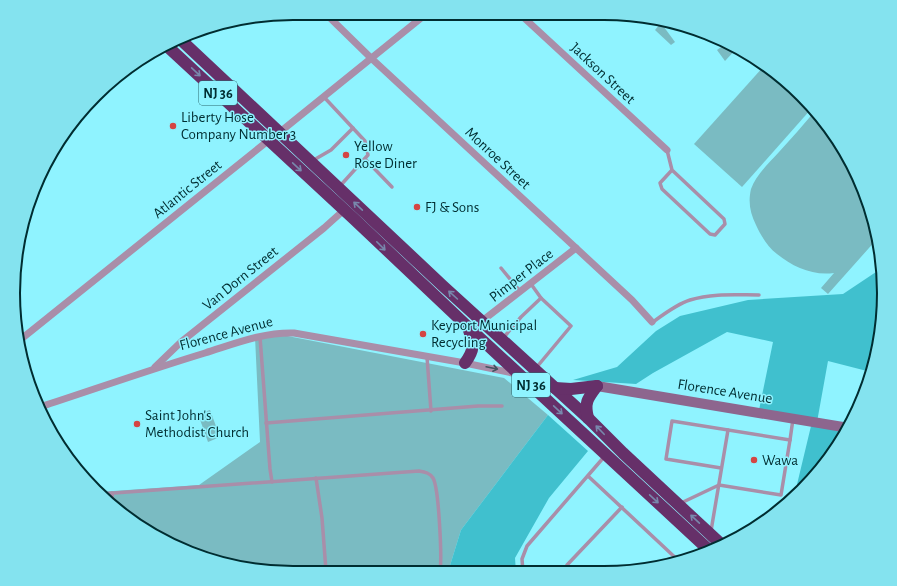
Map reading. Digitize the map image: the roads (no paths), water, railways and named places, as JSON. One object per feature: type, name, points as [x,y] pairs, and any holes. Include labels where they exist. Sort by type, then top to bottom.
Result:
[{"type":"highway","name":"NJ 36","points":[[185,43],[502,340],[588,418],[623,454],[718,541]]},
{"type":"highway","name":"NJ 36","points":[[170,49],[344,210],[468,328],[705,546]]},
{"type":"highway","points":[[465,363],[472,352],[472,342],[468,328]]},
{"type":"highway","points":[[555,388],[571,389],[597,386]]},
{"type":"highway","points":[[588,418],[586,409],[588,398],[597,386]]},
{"type":"street","name":"Monroe Street","points":[[332,20],[371,58],[632,300],[652,322]]},
{"type":"street","name":"Atlantic Street","points":[[23,337],[418,20]]},
{"type":"street","name":"Jackson Street","points":[[526,20],[667,150]]},
{"type":"street","name":"Van Dorn Street","points":[[154,368],[181,342],[324,228],[344,210]]},
{"type":"street","name":"Pimper Place","points":[[482,321],[576,248]]},
{"type":"street","name":"Florence Avenue","points":[[45,406],[154,368],[270,334],[294,333],[519,374]]},
{"type":"street","name":"Florence Avenue","points":[[597,386],[842,427]]},
{"type":"lane","points":[[323,96],[365,141],[368,155],[338,187]]},
{"type":"lane","points":[[311,162],[331,150],[353,128]]},
{"type":"lane","points":[[667,150],[672,170],[724,219],[725,224],[714,235],[710,234],[662,189],[660,183],[672,170]]},
{"type":"lane","points":[[365,159],[392,187]]},
{"type":"lane","points":[[501,268],[521,292]]},
{"type":"lane","points":[[531,284],[541,298],[571,326],[535,369]]},
{"type":"lane","points":[[652,322],[689,300],[708,296],[759,295]]},
{"type":"lane","points":[[502,340],[521,317],[541,298]]},
{"type":"lane","points":[[260,337],[272,482]]},
{"type":"lane","points":[[427,357],[431,411]]},
{"type":"lane","points":[[266,423],[431,411],[478,406],[502,406]]},
{"type":"lane","points":[[678,504],[719,485],[781,495],[793,418]]},
{"type":"lane","points":[[721,468],[666,459],[672,421],[790,440]]},
{"type":"lane","points":[[710,534],[728,430]]},
{"type":"lane","points":[[523,566],[522,559],[527,546],[606,454]]},
{"type":"lane","points":[[108,493],[419,471],[430,475],[436,485],[440,566]]},
{"type":"lane","points":[[588,476],[675,557]]},
{"type":"lane","points":[[316,478],[322,518],[326,566]]},
{"type":"lane","points":[[112,493],[112,497]]},
{"type":"lane","points":[[567,566],[622,507]]},
{"type":"place","name":"Liberty Hose Company Number 3","points":[[173,126]]},
{"type":"place","name":"Yellow Rose Diner","points":[[346,155]]},
{"type":"place","name":"FJ & Sons","points":[[417,207]]},
{"type":"place","name":"Keyport Municipal Recycling","points":[[423,334]]},
{"type":"place","name":"Saint John's Methodist Church","points":[[137,424]]},
{"type":"place","name":"Wawa","points":[[754,460]]}]
